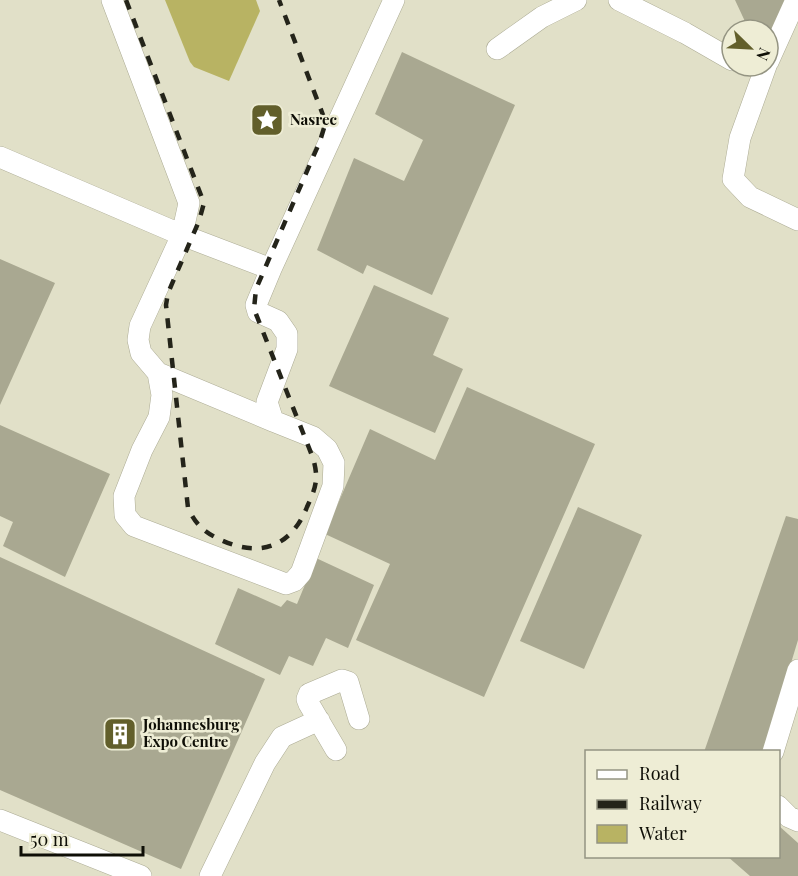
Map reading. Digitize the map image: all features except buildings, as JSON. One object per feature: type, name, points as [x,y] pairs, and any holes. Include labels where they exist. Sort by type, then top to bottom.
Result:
[{"type":"lane","points":[[112,0],[189,203],[182,236],[140,326],[138,340],[141,353],[158,373],[313,437],[327,449],[334,463],[333,486],[301,573],[294,581],[286,584],[134,526],[125,515],[124,496],[142,450],[159,417],[162,395],[158,373]]},
{"type":"lane","points":[[273,421],[267,402],[287,349],[287,334],[278,321],[258,312],[256,305],[394,0]]},
{"type":"lane","points":[[497,49],[542,17],[576,0]]},
{"type":"lane","points":[[619,0],[686,33],[720,53]]},
{"type":"lane","points":[[780,30],[796,0]]},
{"type":"lane","points":[[757,78],[740,138],[733,179],[750,197],[798,220]]},
{"type":"lane","points":[[0,157],[182,236],[271,269]]},
{"type":"lane","points":[[774,750],[798,670]]},
{"type":"lane","points":[[336,750],[309,704],[307,699],[309,694],[342,680],[348,682],[359,719]]},
{"type":"lane","points":[[210,876],[265,763],[282,737],[319,720]]},
{"type":"lane","points":[[780,808],[789,817],[798,821]]},
{"type":"lane","points":[[0,820],[141,876]]},
{"type":"water","points":[[165,0],[256,0],[260,11],[229,81],[194,67],[190,62]]},
{"type":"railway","points":[[126,0],[204,203],[199,221],[168,293],[166,305],[188,508],[197,523],[210,534],[221,540],[249,548],[273,545],[292,532],[310,500],[316,477],[313,458],[254,309],[256,289],[324,128],[323,115],[279,0]]},
{"type":"place","name":"Nasrec","points":[[267,120]]},
{"type":"place","name":"Johannesburg Expo Centre","points":[[120,734]]}]
